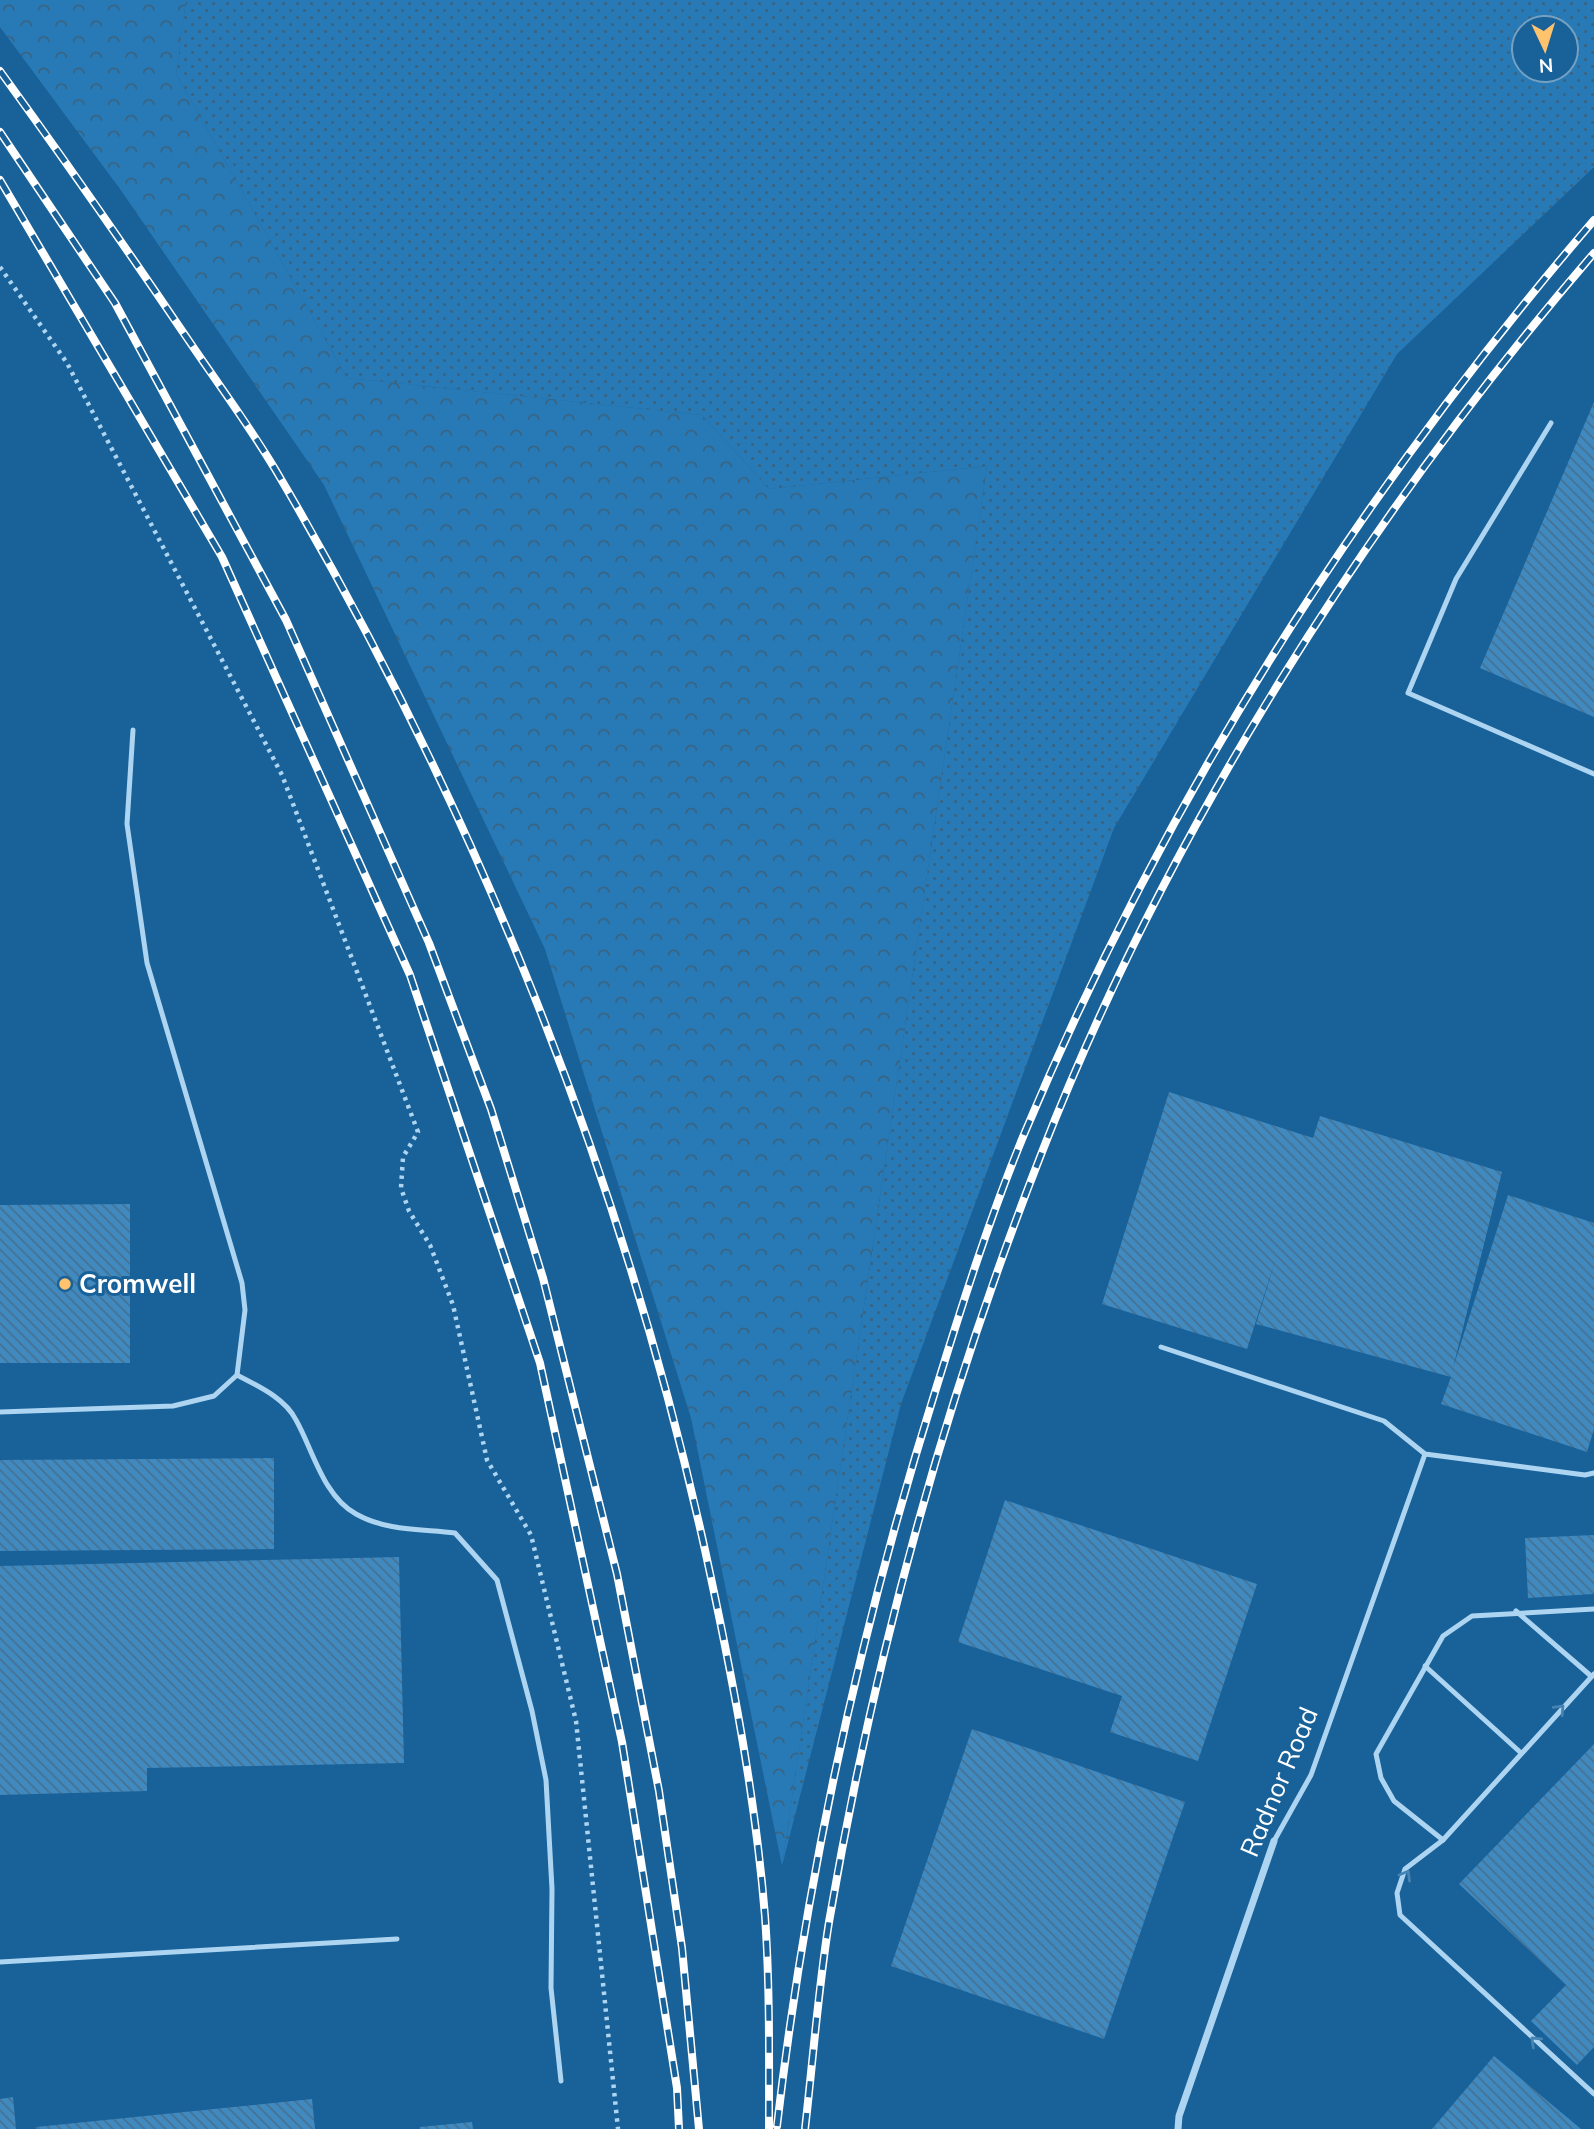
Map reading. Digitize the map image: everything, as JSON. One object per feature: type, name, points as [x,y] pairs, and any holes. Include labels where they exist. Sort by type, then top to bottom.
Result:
[{"type":"street","name":"Radnor Road","points":[[1178,2129],[1179,2116],[1274,1841]]},
{"type":"lane","points":[[1551,423],[1456,579],[1408,693],[1594,774]]},
{"type":"lane","points":[[0,1412],[173,1406],[214,1396],[237,1375],[245,1310],[242,1283],[147,963],[127,824],[133,730]]},
{"type":"lane","points":[[1161,1348],[1384,1421],[1425,1454],[1585,1475],[1594,1473]]},
{"type":"lane","points":[[237,1375],[275,1396],[296,1418],[324,1478],[354,1514],[393,1528],[455,1533],[474,1550],[497,1580],[533,1711],[546,1780],[552,1889],[551,1988],[561,2081]]},
{"type":"lane","name":"Radnor Road","points":[[1274,1841],[1311,1775],[1425,1454]]},
{"type":"lane","points":[[1443,1840],[1394,1801],[1381,1778],[1377,1754],[1443,1636],[1472,1616],[1516,1611],[1594,1609]]},
{"type":"lane","points":[[1516,1611],[1592,1675],[1443,1840],[1405,1869],[1397,1893],[1401,1915],[1594,2094]]},
{"type":"lane","points":[[1425,1667],[1520,1752]]},
{"type":"lane","points":[[0,1962],[397,1939]]},
{"type":"path","points":[[0,267],[67,363],[282,775],[418,1132],[403,1157],[401,1188],[410,1211],[430,1245],[453,1305],[487,1460],[531,1535],[576,1721],[618,2129]]},
{"type":"green space","points":[[0,0],[186,0],[176,74],[347,378],[702,415],[769,489],[987,466],[782,1866],[691,1418],[545,949],[324,485],[120,189],[0,27]]},
{"type":"green space","points":[[186,0],[1594,0],[1594,167],[1397,354],[1114,828],[901,1404],[782,1866],[987,466],[769,489],[702,415],[347,378],[176,74]]},
{"type":"building","points":[[1594,402],[1594,717],[1480,668]]},
{"type":"building","points":[[1169,1092],[1313,1138],[1320,1116],[1502,1172],[1453,1368],[1508,1195],[1594,1223],[1594,1429],[1587,1452],[1441,1404],[1451,1377],[1256,1324],[1276,1258],[1247,1349],[1102,1304]]},
{"type":"building","name":"Cromwell","points":[[130,1204],[130,1363],[0,1363],[0,1205]]},
{"type":"building","points":[[274,1458],[274,1549],[0,1551],[0,1460]]},
{"type":"building","points":[[1005,1500],[1257,1584],[1198,1761],[1110,1732],[1122,1696],[958,1642]]},
{"type":"building","points":[[1594,1535],[1594,1594],[1528,1598],[1525,1538]]},
{"type":"building","points":[[399,1557],[404,1763],[147,1768],[147,1791],[0,1795],[0,1566]]},
{"type":"building","points":[[972,1729],[1185,1802],[1104,2039],[891,1966]]},
{"type":"building","points":[[1594,1744],[1594,2047],[1577,2065],[1531,2021],[1566,1985],[1459,1884]]},
{"type":"building","points":[[1494,2056],[1581,2129],[1432,2129]]},
{"type":"building","points":[[13,2097],[16,2129],[0,2129],[0,2099]]},
{"type":"building","points":[[312,2099],[315,2129],[36,2127]]},
{"type":"building","points":[[472,2122],[473,2129],[420,2129],[420,2127]]},
{"type":"railway","points":[[0,71],[95,204],[275,469],[347,596],[414,726],[476,858],[533,992],[584,1129],[630,1267],[671,1408],[705,1550],[733,1686],[761,1870],[768,1995],[769,2129]]},
{"type":"railway","points":[[0,132],[115,303],[286,620],[429,943],[491,1109],[543,1278],[617,1574],[659,1791],[682,1948],[699,2129]]},
{"type":"railway","points":[[0,180],[222,557],[410,975],[540,1363],[622,1742],[677,2088],[679,2129]]},
{"type":"railway","points":[[777,2126],[803,1939],[860,1663],[883,1572],[935,1392],[988,1228],[1025,1132],[1080,1008],[1140,888],[1205,769],[1274,654],[1348,541],[1426,431],[1508,324],[1594,220]]},
{"type":"railway","points":[[805,2129],[829,1922],[867,1726],[890,1628],[943,1436],[974,1340],[1042,1152],[1093,1032],[1150,912],[1213,795],[1281,680],[1354,567],[1431,458],[1511,353],[1594,253]]},
{"type":"place","name":"Cromwell","points":[[65,1284]]}]
